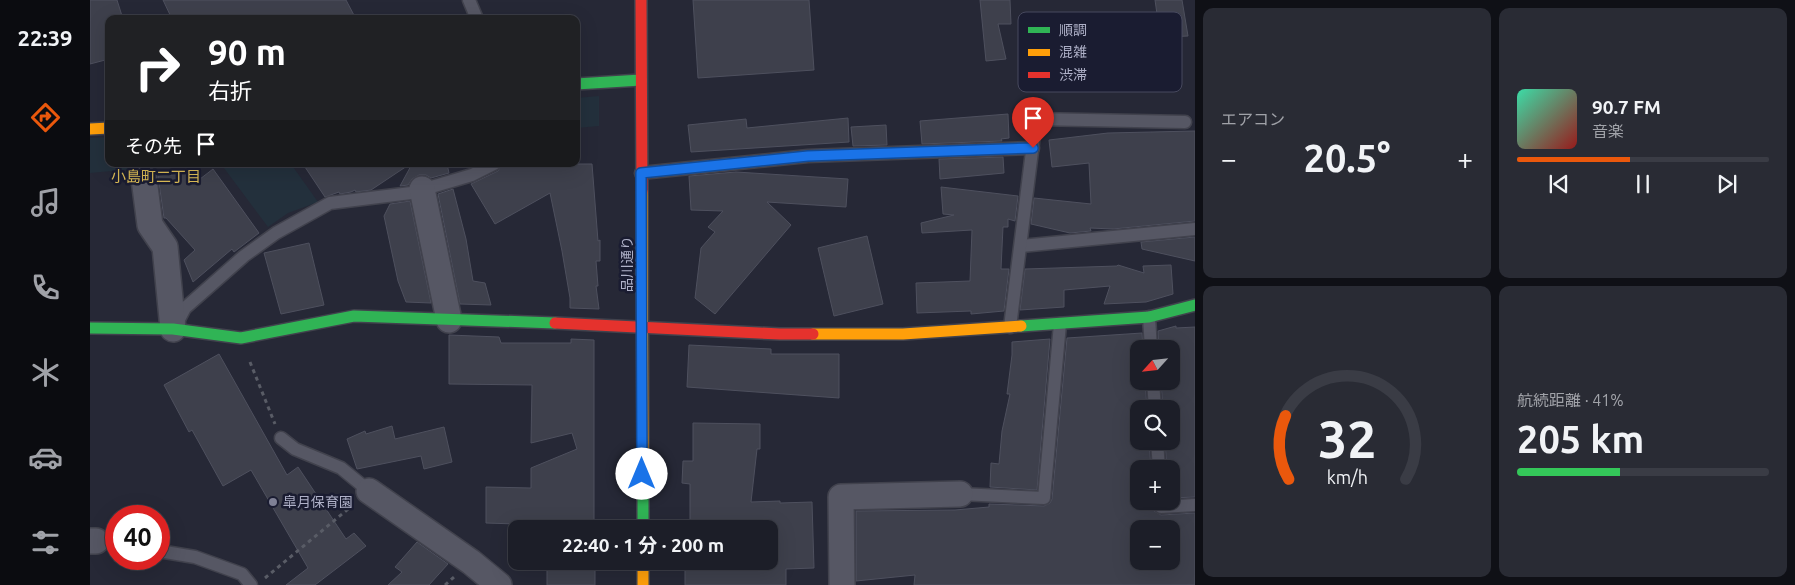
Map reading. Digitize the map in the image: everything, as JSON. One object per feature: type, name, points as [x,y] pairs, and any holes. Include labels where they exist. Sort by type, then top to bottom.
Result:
[{"type":"street","name":"品川通り","points":[[641,0],[643,520]]},
{"type":"street","points":[[580,84],[641,80]]},
{"type":"street","points":[[90,130],[105,128]]},
{"type":"street","points":[[144,180],[150,225],[165,247],[174,329]]},
{"type":"street","points":[[422,189],[449,320]]},
{"type":"street","points":[[90,328],[174,329],[241,338],[354,316],[780,334],[884,334],[1149,317],[1195,305]]},
{"type":"street","points":[[369,491],[470,562],[499,585]]},
{"type":"street","points":[[842,585],[841,497],[960,494]]},
{"type":"street","points":[[643,570],[643,585]]},
{"type":"lane","points":[[469,0],[475,15]]},
{"type":"lane","points":[[1010,327],[1036,120],[1185,122]]},
{"type":"lane","points":[[641,173],[808,156],[1033,148]]},
{"type":"lane","points":[[174,329],[185,308],[244,256],[276,233],[330,203],[411,192],[472,175],[488,167]]},
{"type":"lane","points":[[1021,246],[1195,230]]},
{"type":"lane","points":[[1149,317],[1150,340]]},
{"type":"lane","points":[[960,494],[1044,498],[1060,324]]},
{"type":"lane","points":[[281,438],[295,449],[341,468],[369,491]]},
{"type":"lane","points":[[1180,506],[1195,505]]},
{"type":"lane","points":[[170,553],[195,557],[242,574],[252,585]]},
{"type":"path","points":[[241,338],[281,438]]},
{"type":"path","points":[[265,579],[369,491]]},
{"type":"shaded area","points":[[599,96],[599,126],[580,128],[580,98]]},
{"type":"shaded area","points":[[105,137],[105,167],[155,167],[90,173],[90,138]]},
{"type":"shaded area","points":[[293,167],[318,202],[288,213],[268,227],[224,168]]},
{"type":"building","points":[[90,0],[117,0],[122,15],[105,15],[105,60],[90,64]]},
{"type":"building","points":[[163,0],[346,0],[354,15],[170,15]]},
{"type":"building","points":[[693,0],[809,0],[814,70],[698,78]]},
{"type":"building","points":[[980,0],[1010,0],[1011,24],[998,24],[1006,59],[986,61]]},
{"type":"building","points":[[1155,0],[1182,0],[1188,36],[1182,36],[1182,12],[1157,12]]},
{"type":"building","points":[[1008,114],[1009,138],[1001,139],[1002,141],[922,144],[920,121]]},
{"type":"building","points":[[848,118],[849,142],[691,152],[688,125],[746,119],[747,128]]},
{"type":"building","points":[[886,125],[887,145],[853,146],[851,127]]},
{"type":"building","points":[[1195,131],[1195,221],[1113,229],[1090,228],[1091,231],[1070,233],[1031,224],[1034,198],[1091,204],[1089,163],[1052,167],[1049,140],[1108,133]]},
{"type":"building","points":[[1003,157],[1004,173],[940,179],[939,159]]},
{"type":"building","points":[[580,164],[592,164],[598,241],[600,240],[600,261],[596,261],[598,286],[596,286],[599,309],[570,308],[562,251],[550,193],[495,224],[471,184],[498,171],[500,167],[580,167]]},
{"type":"building","points":[[305,167],[406,167],[371,190],[356,192],[355,190],[340,194],[339,192],[325,197]]},
{"type":"building","points":[[410,167],[448,167],[449,173],[431,178],[426,175],[419,175],[412,179],[408,185],[400,186]]},
{"type":"building","points":[[213,169],[259,233],[234,252],[232,249],[193,282],[184,260],[195,250],[164,218],[158,176],[195,173],[200,179]]},
{"type":"building","points":[[736,172],[848,179],[846,207],[767,202],[791,225],[715,314],[695,298],[701,248],[715,232],[708,227],[723,211],[691,210],[689,176]]},
{"type":"building","points":[[941,187],[1018,196],[1015,221],[1008,219],[1008,227],[1003,227],[1001,269],[1009,269],[1004,311],[971,314],[971,311],[917,313],[916,283],[970,281],[972,230],[922,233],[921,223],[954,215],[943,214]]},
{"type":"building","points":[[453,189],[466,239],[473,281],[485,283],[491,305],[460,304],[438,194]]},
{"type":"building","points":[[410,201],[431,303],[406,302],[398,281],[384,216],[390,204]]},
{"type":"building","points":[[867,236],[883,304],[834,316],[818,248]]},
{"type":"building","points":[[1195,237],[1195,261],[1142,249],[1141,242]]},
{"type":"building","points":[[309,243],[324,305],[281,314],[264,253]]},
{"type":"building","points":[[1118,265],[1144,273],[1143,266],[1171,265],[1173,294],[1146,302],[1104,304],[1110,286],[1064,290],[1064,307],[1020,310],[1025,269]]},
{"type":"building","points":[[1176,326],[1176,328],[1195,327],[1195,497],[1180,498],[1180,460],[1166,460],[1166,450],[1180,450],[1180,400],[1162,400],[1162,390],[1180,390],[1180,340],[1158,340],[1158,331]]},
{"type":"building","points":[[1142,333],[1142,340],[1130,340],[1130,390],[1146,390],[1146,400],[1130,400],[1130,450],[1150,450],[1150,460],[1130,460],[1130,510],[1154,510],[1161,515],[1195,513],[1195,585],[914,585],[915,575],[856,581],[856,511],[955,510],[989,507],[989,504],[1044,506],[1050,503],[1052,499],[1067,338]]},
{"type":"building","points":[[449,335],[499,337],[501,343],[571,343],[571,339],[594,340],[594,520],[508,520],[508,524],[486,523],[486,487],[531,488],[531,468],[577,449],[572,433],[531,443],[532,385],[449,384]]},
{"type":"building","points":[[1050,339],[1037,490],[990,487],[991,463],[999,464],[1002,431],[1010,394],[1007,394],[1012,342]]},
{"type":"building","points":[[689,345],[771,349],[771,354],[839,354],[839,398],[687,387]]},
{"type":"building","points":[[219,354],[287,475],[298,467],[346,539],[354,533],[366,546],[315,585],[286,585],[308,568],[251,470],[223,486],[192,430],[189,432],[164,385]]},
{"type":"building","points":[[693,423],[760,424],[760,449],[757,449],[751,502],[812,502],[814,568],[786,569],[786,585],[685,585],[685,570],[778,570],[778,520],[690,520],[690,484],[682,483],[683,461],[693,461]]},
{"type":"building","points":[[392,426],[395,439],[444,427],[452,462],[424,469],[421,456],[357,469],[347,439],[365,431],[366,434]]},
{"type":"building","points":[[417,542],[448,564],[429,585],[388,585],[402,572],[395,567]]},
{"type":"building","points":[[547,570],[595,570],[595,585],[547,585]]},
{"type":"traffic: fast","points":[[580,84],[641,80]]},
{"type":"traffic: fast","points":[[1021,326],[1149,317],[1195,305]]},
{"type":"traffic: fast","points":[[90,328],[173,329],[241,338],[354,316],[555,323]]},
{"type":"traffic: fast","points":[[643,454],[643,520]]},
{"type":"traffic: slow","points":[[90,129],[105,128]]},
{"type":"traffic: slow","points":[[642,192],[643,454]]},
{"type":"traffic: slow","points":[[813,334],[903,334],[1021,326]]},
{"type":"traffic: slow","points":[[643,570],[643,585]]},
{"type":"traffic: jam","points":[[641,0],[642,192]]},
{"type":"traffic: jam","points":[[555,323],[813,334]]},
{"type":"place","name":"皐月保育園","points":[[273,502]]},
{"type":"district","name":"小島町二丁目","points":[[156,177]]},
{"type":"route","points":[[642,474],[641,173],[808,156],[1033,148]]}]
